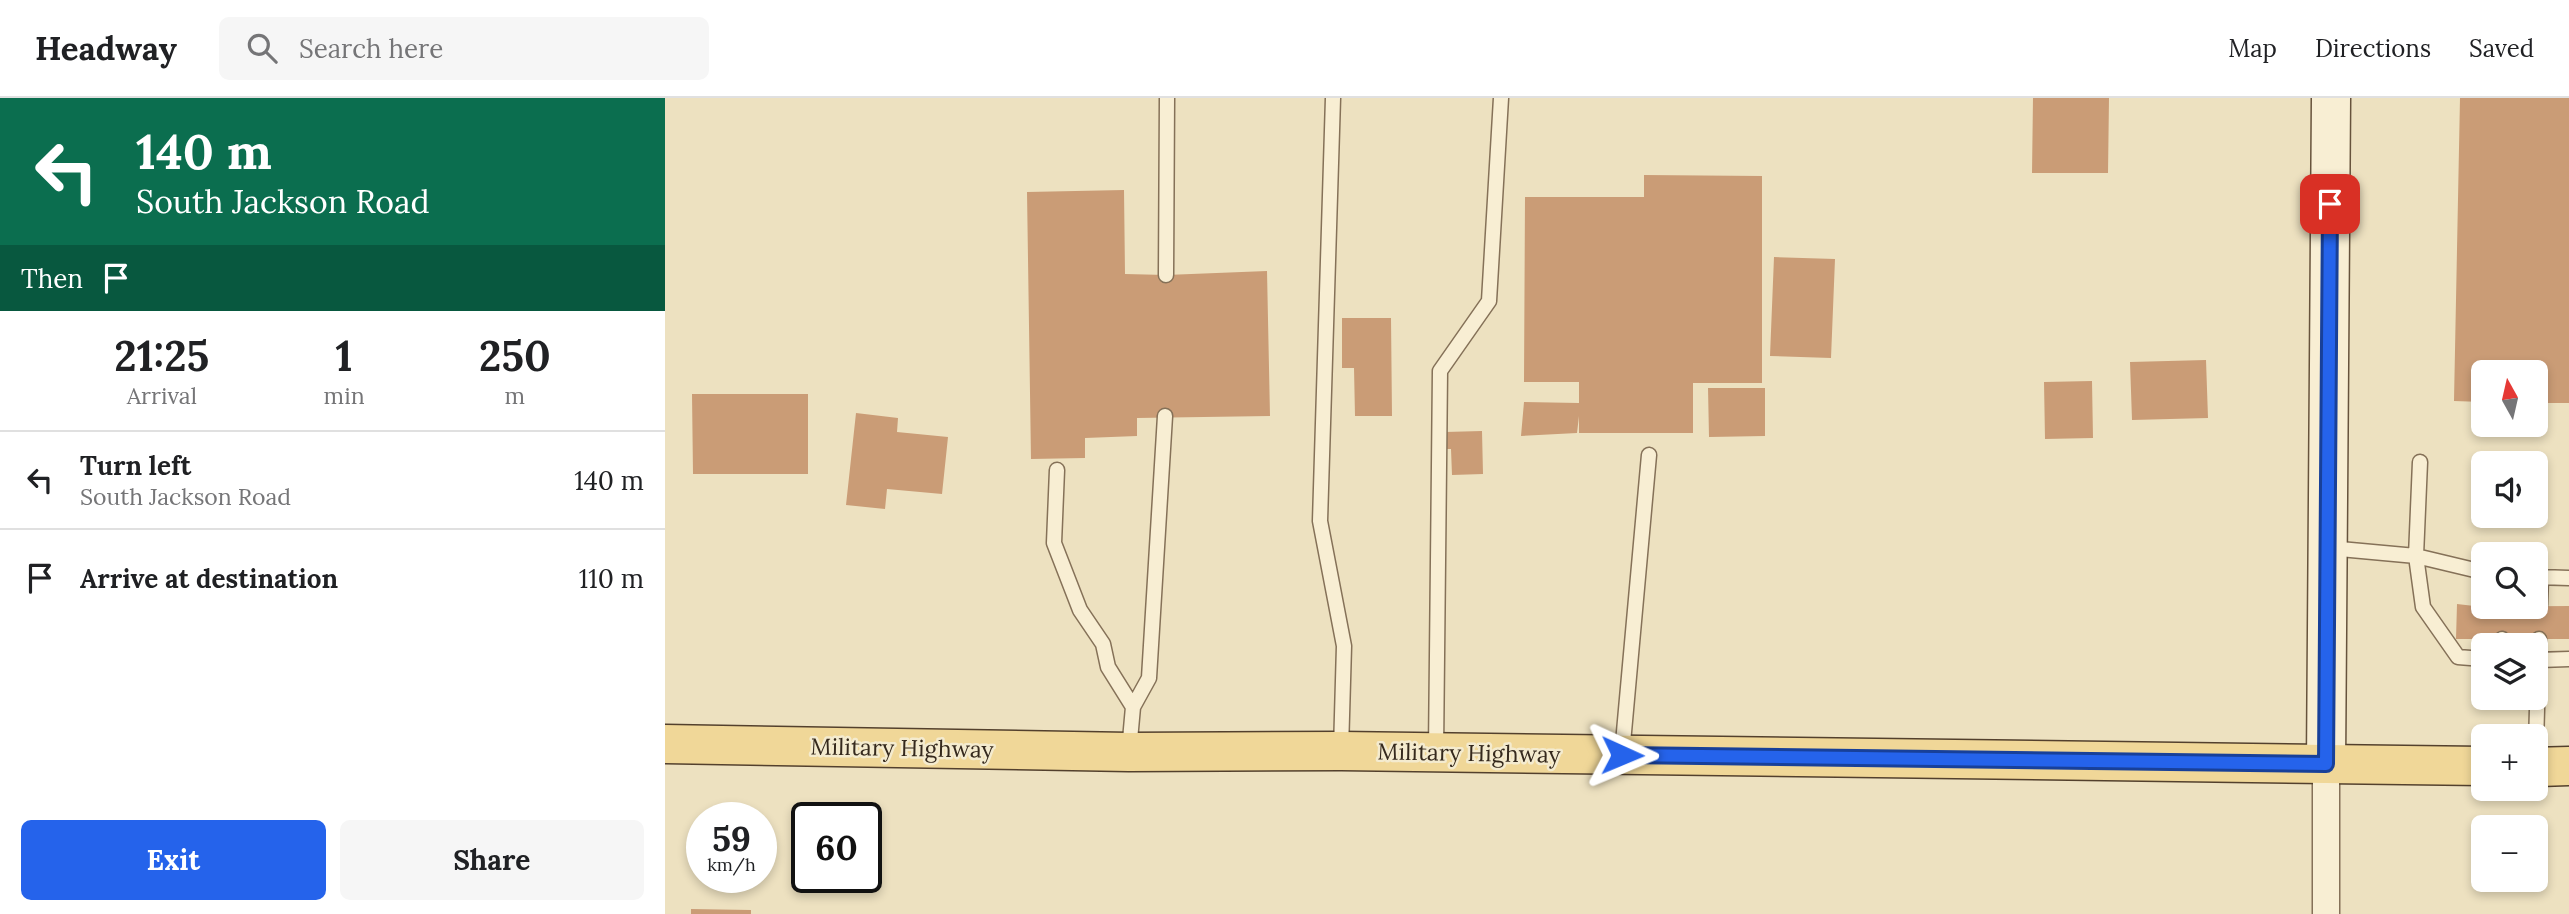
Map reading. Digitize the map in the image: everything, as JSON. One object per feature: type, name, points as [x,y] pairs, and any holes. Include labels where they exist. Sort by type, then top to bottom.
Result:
[{"type":"main road","points":[[2326,764],[2331,98]]},
{"type":"main road","name":"Military Highway","points":[[665,744],[1129,752],[1341,751],[2471,766]]},
{"type":"main road","points":[[2548,767],[2569,766]]},
{"type":"street","points":[[2326,764],[2326,914]]},
{"type":"lane","points":[[1166,275],[1167,98]]},
{"type":"lane","points":[[1333,98],[1320,521],[1344,646],[1341,751]]},
{"type":"lane","points":[[1436,753],[1440,371],[1489,301],[1501,98]]},
{"type":"lane","points":[[1129,752],[1133,707],[1149,678],[1165,416]]},
{"type":"lane","points":[[1622,755],[1649,455]]},
{"type":"lane","points":[[2420,461],[2416,556],[2423,607],[2458,657],[2471,658]]},
{"type":"lane","points":[[1057,470],[1054,543],[1080,611],[1103,644],[1108,667],[1133,707]]},
{"type":"lane","points":[[2327,548],[2416,556],[2471,569]]},
{"type":"lane","points":[[2548,577],[2569,578]]},
{"type":"lane","points":[[2548,660],[2569,659]]},
{"type":"building","points":[[2033,98],[2109,98],[2108,173],[2032,173]]},
{"type":"building","points":[[2460,98],[2569,98],[2569,403],[2548,403],[2548,360],[2471,360],[2471,402],[2454,401]]},
{"type":"building","points":[[1644,175],[1762,176],[1762,383],[1693,383],[1693,433],[1579,433],[1579,416],[1577,433],[1521,436],[1524,402],[1579,403],[1579,382],[1524,382],[1525,197],[1644,197]]},
{"type":"building","points":[[1124,190],[1125,274],[1267,271],[1270,416],[1137,418],[1137,436],[1085,438],[1085,458],[1031,459],[1027,192]]},
{"type":"building","points":[[1774,257],[1835,259],[1831,358],[1770,356]]},
{"type":"building","points":[[1342,318],[1391,318],[1392,416],[1355,416],[1354,368],[1342,368]]},
{"type":"building","points":[[2206,360],[2208,418],[2132,420],[2130,362]]},
{"type":"building","points":[[2092,381],[2093,438],[2045,439],[2044,382]]},
{"type":"building","points":[[1708,388],[1765,388],[1765,436],[1709,437]]},
{"type":"building","points":[[692,394],[808,394],[808,474],[693,474]]},
{"type":"building","points":[[856,413],[898,418],[897,432],[948,437],[942,494],[887,489],[885,509],[846,505]]},
{"type":"building","points":[[1482,431],[1483,474],[1452,475],[1451,449],[1446,449],[1445,432]]},
{"type":"building","points":[[2457,604],[2471,606],[2471,619],[2548,619],[2548,606],[2569,606],[2569,639],[2548,639],[2548,633],[2471,633],[2471,639],[2456,639]]},
{"type":"building","points":[[691,909],[751,910],[751,914],[691,914]]},
{"type":"route","points":[[1622,755],[2326,764],[2330,204]]}]
